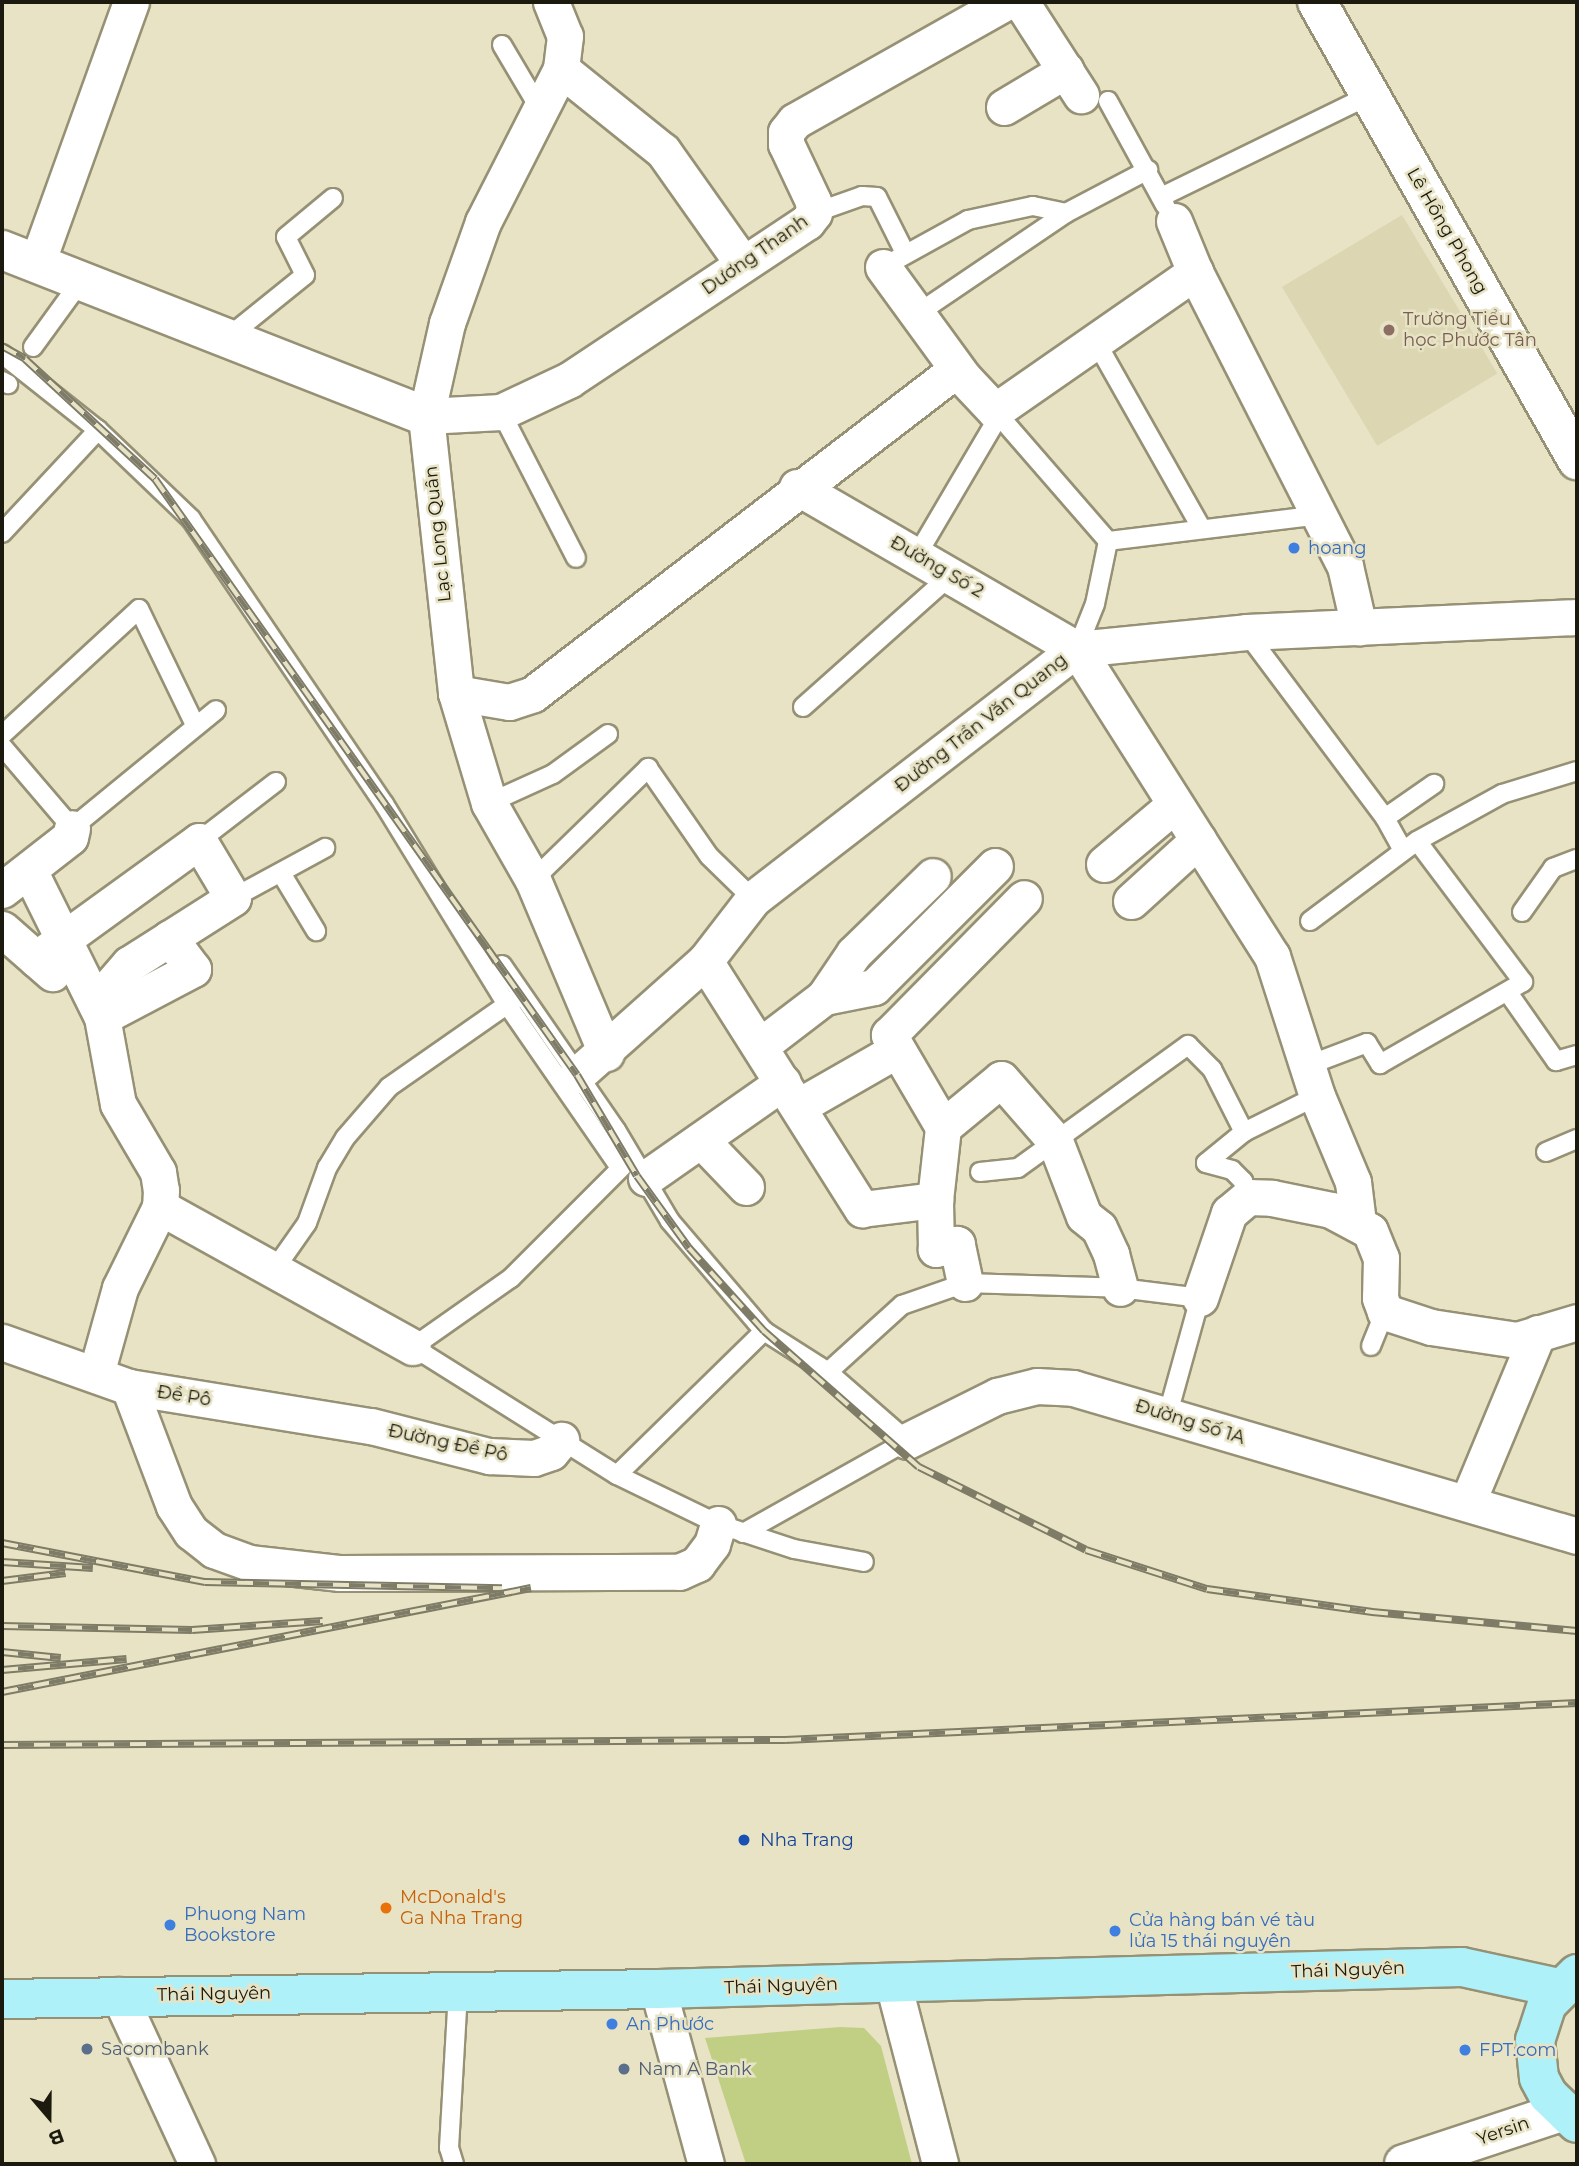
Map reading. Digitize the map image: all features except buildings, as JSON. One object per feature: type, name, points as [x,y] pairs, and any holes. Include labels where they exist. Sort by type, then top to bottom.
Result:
[{"type":"main road","name":"Lê Hồng Phong","points":[[1317,2],[1577,460]]},
{"type":"main road","name":"Lê Hồng Phong","points":[[1346,2],[1577,419]]},
{"type":"main road","points":[[2,250],[426,415]]},
{"type":"main road","name":"Thái Nguyên","points":[[2,1999],[119,1995],[658,1989],[1462,1967],[1568,1981]]},
{"type":"main road","points":[[1568,1981],[1539,2021],[1535,2059],[1548,2095],[1569,2118]]},
{"type":"main road","name":"Yersin","points":[[1405,2164],[1569,2118]]},
{"type":"street","points":[[37,264],[131,2]]},
{"type":"street","name":"Lạc Long Quân","points":[[551,2],[565,36],[561,69],[468,260],[447,323],[426,415],[456,693],[489,803],[533,880],[606,1053]]},
{"type":"street","name":"Dương Thanh","points":[[426,415],[501,412],[569,380],[743,264],[814,213],[813,201],[786,144],[786,132],[796,121],[1006,2]]},
{"type":"street","points":[[1004,107],[1085,89],[1021,2]]},
{"type":"street","points":[[561,69],[663,151],[743,264]]},
{"type":"street","points":[[1167,209],[1195,272],[1321,515],[1352,586],[1360,627]]},
{"type":"street","points":[[894,259],[917,314],[957,369],[997,414],[1095,340],[1195,272]]},
{"type":"street","points":[[456,693],[509,702],[533,694],[797,487],[957,369]]},
{"type":"street","name":"Đường Số 2","points":[[797,487],[1077,649]]},
{"type":"street","name":"Đường Trần Văn Quang","points":[[577,1075],[606,1053],[705,961],[753,899],[1077,649],[1246,632],[1577,617]]},
{"type":"street","points":[[1077,649],[1272,956],[1313,1081],[1353,1182],[1358,1222]]},
{"type":"street","points":[[1104,864],[1174,805]]},
{"type":"street","points":[[2,890],[70,837],[72,828]]},
{"type":"street","points":[[1131,901],[1198,840]]},
{"type":"street","points":[[48,950],[199,841],[233,898],[129,964],[110,986],[102,1017],[118,1104],[158,1172],[160,1208],[120,1288],[96,1374]]},
{"type":"street","points":[[824,997],[874,987],[995,866]]},
{"type":"street","points":[[29,870],[40,884],[48,950]]},
{"type":"street","points":[[760,1046],[824,997],[854,954],[933,876]]},
{"type":"street","points":[[965,1283],[957,1244],[936,1249],[935,1200],[943,1127],[895,1051],[889,1035],[1024,898]]},
{"type":"street","points":[[2,929],[48,950],[102,1017]]},
{"type":"street","points":[[705,961],[862,1209],[935,1200]]},
{"type":"street","points":[[633,1167],[701,1140],[791,1094],[895,1051]]},
{"type":"street","points":[[943,1127],[1001,1079],[1055,1141],[1084,1216],[1099,1228],[1111,1254],[1120,1289]]},
{"type":"street","points":[[701,1140],[746,1187]]},
{"type":"street","points":[[1200,1298],[1224,1223],[1248,1197],[1300,1202],[1358,1222],[1370,1231],[1381,1258],[1380,1298],[1385,1312],[1476,1335],[1517,1340],[1577,1322]]},
{"type":"street","points":[[160,1208],[413,1347]]},
{"type":"street","points":[[1468,1501],[1538,1333]]},
{"type":"street","name":"Đề Pô","points":[[2,1342],[129,1387],[371,1426]]},
{"type":"street","name":"Đường Số 1A","points":[[906,1441],[997,1396],[1037,1386],[1073,1388],[1168,1413],[1270,1447],[1468,1501],[1577,1536]]},
{"type":"street","points":[[129,1387],[179,1515],[191,1532],[214,1550],[249,1563],[340,1573],[679,1572],[697,1564],[712,1544],[731,1529]]},
{"type":"street","name":"Đường Đề Pô","points":[[371,1426],[508,1458],[542,1455],[561,1440]]},
{"type":"street","points":[[893,1983],[940,2164]]},
{"type":"street","points":[[658,1989],[706,2164]]},
{"type":"street","points":[[119,1995],[197,2164]]},
{"type":"lane","points":[[502,45],[541,111]]},
{"type":"lane","points":[[1085,89],[1148,170],[1167,209],[1370,95]]},
{"type":"lane","points":[[917,314],[1066,213],[1148,170]]},
{"type":"lane","points":[[814,213],[862,196],[877,197],[894,259],[968,220],[1033,206],[1066,213]]},
{"type":"lane","points":[[226,338],[305,275],[286,237],[333,198]]},
{"type":"lane","points":[[33,347],[82,281]]},
{"type":"lane","points":[[1095,340],[1202,529]]},
{"type":"lane","points":[[2,354],[97,430],[191,519],[239,585],[513,1000],[670,1221],[764,1331],[828,1372],[906,1441],[731,1529]]},
{"type":"lane","points":[[501,412],[576,558]]},
{"type":"lane","points":[[917,555],[997,414],[1108,541]]},
{"type":"lane","points":[[2,533],[97,430]]},
{"type":"lane","points":[[1108,541],[1321,515]]},
{"type":"lane","points":[[1077,649],[1095,604],[1108,541]]},
{"type":"lane","points":[[803,706],[951,575]]},
{"type":"lane","points":[[2,735],[139,609],[195,725]]},
{"type":"lane","points":[[1246,632],[1385,818],[1523,982],[1508,994],[1380,1063],[1367,1043],[1244,1132],[1206,1163],[1232,1170],[1243,1181],[1248,1197]]},
{"type":"lane","points":[[2,746],[72,828],[216,710]]},
{"type":"lane","points":[[489,803],[553,774],[608,734]]},
{"type":"lane","points":[[533,880],[648,768],[709,856],[753,899]]},
{"type":"lane","points":[[1310,921],[1410,845],[1502,794],[1577,771]]},
{"type":"lane","points":[[199,841],[276,782]]},
{"type":"lane","points":[[1385,818],[1434,784]]},
{"type":"lane","points":[[233,898],[326,848]]},
{"type":"lane","points":[[1522,912],[1553,868],[1577,859]]},
{"type":"lane","points":[[281,873],[316,931]]},
{"type":"lane","points":[[502,965],[513,1000],[577,1075],[633,1167]]},
{"type":"lane","points":[[1508,994],[1556,1061],[1577,1055]]},
{"type":"lane","points":[[274,1270],[307,1223],[327,1168],[345,1138],[389,1087],[513,1000]]},
{"type":"lane","points":[[980,1172],[1018,1168],[1188,1045],[1212,1069],[1244,1132]]},
{"type":"lane","points":[[1546,1152],[1577,1139]]},
{"type":"lane","points":[[633,1167],[510,1278],[413,1347],[617,1475],[731,1529],[864,1562]]},
{"type":"lane","points":[[828,1372],[902,1305],[965,1283],[1120,1289],[1200,1298],[1168,1413]]},
{"type":"lane","points":[[1371,1346],[1385,1312]]},
{"type":"lane","points":[[617,1475],[764,1331]]},
{"type":"lane","points":[[454,2164],[449,2148],[458,1992]]},
{"type":"shaded area","name":"Trường Tiểu học Phước Tân","points":[[1402,215],[1497,374],[1377,446],[1282,287]]},
{"type":"green space","points":[[840,2027],[864,2028],[881,2046],[912,2164],[746,2164],[705,2038]]},
{"type":"railway","points":[[2,346],[25,359],[155,479],[577,1075],[637,1176],[689,1248],[764,1331],[919,1467],[1086,1550],[1207,1589],[1372,1612],[1577,1631]]},
{"type":"railway","points":[[2,1543],[205,1582],[502,1588]]},
{"type":"railway","points":[[2,1562],[93,1568]]},
{"type":"railway","points":[[2,1581],[65,1573]]},
{"type":"railway","points":[[2,1692],[531,1588]]},
{"type":"railway","points":[[2,1626],[192,1630],[323,1621]]},
{"type":"railway","points":[[2,1652],[61,1658]]},
{"type":"railway","points":[[2,1670],[127,1659]]},
{"type":"railway","points":[[2,1745],[785,1740],[1577,1703]]},
{"type":"place","name":"Trường Tiểu học Phước Tân","points":[[1389,330]]},
{"type":"place","name":"hoang","points":[[1294,548]]},
{"type":"place","name":"Nha Trang","points":[[744,1840]]},
{"type":"place","name":"McDonald's Ga Nha Trang","points":[[386,1908]]},
{"type":"place","name":"Phuong Nam Bookstore","points":[[170,1925]]},
{"type":"place","name":"Cửa hàng bán vé tàu lửa 15 thái nguyên","points":[[1115,1931]]},
{"type":"place","name":"An Phước","points":[[612,2024]]},
{"type":"place","name":"Sacombank","points":[[87,2049]]},
{"type":"place","name":"FPT.com","points":[[1465,2050]]},
{"type":"place","name":"Nam A Bank","points":[[624,2069]]}]
